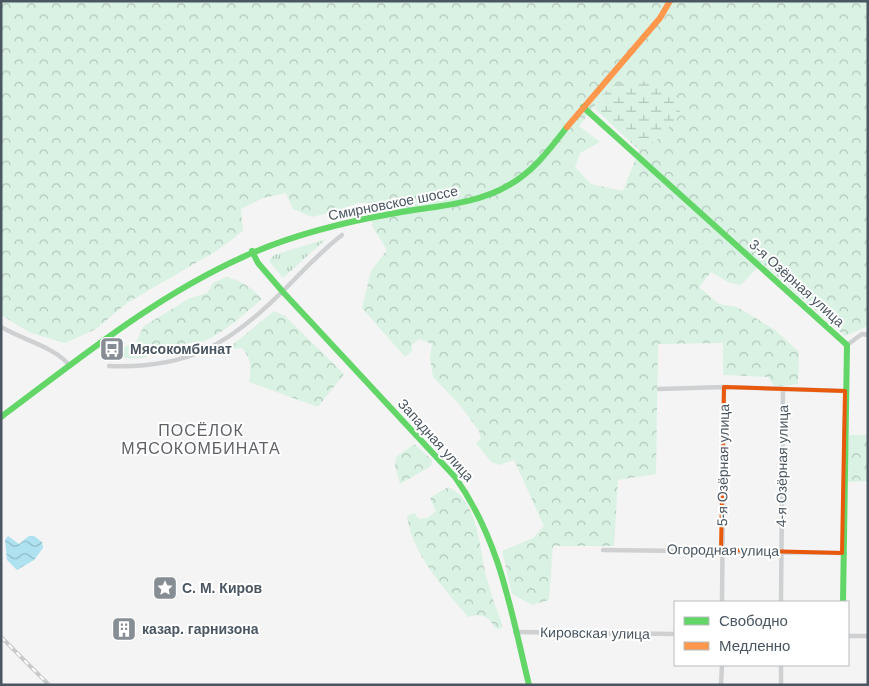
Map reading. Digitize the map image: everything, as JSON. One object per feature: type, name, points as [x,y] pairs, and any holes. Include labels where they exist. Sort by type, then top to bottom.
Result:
[{"type":"street","name":"Смирновское шоссе","points":[[1,417],[172,294],[215,269],[252,251],[313,232],[392,214],[456,204],[508,186],[526,173],[660,18],[670,1]]},
{"type":"street","name":"3-я Озёрная улица","points":[[583,107],[847,345],[842,553],[843,601]]},
{"type":"street","name":"Смирновское шоссе","points":[[109,366],[162,364],[198,354],[222,343],[247,325],[283,292],[325,248],[342,235]]},
{"type":"street","name":"Западная улица","points":[[252,251],[258,263],[283,292],[455,477],[471,499],[488,533],[529,685]]},
{"type":"street","points":[[1,327],[22,339],[55,352],[70,366]]},
{"type":"street","points":[[847,345],[862,334],[868,335]]},
{"type":"street","points":[[659,389],[724,387],[845,391]]},
{"type":"street","name":"5-я Озёрная улица","points":[[722,601],[724,387]]},
{"type":"street","name":"4-я Озёрная улица","points":[[781,601],[784,389]]},
{"type":"street","name":"Огородная улица","points":[[603,550],[842,553]]},
{"type":"street","name":"Кировская улица","points":[[516,632],[674,634]]},
{"type":"street","points":[[849,636],[868,636]]},
{"type":"street","points":[[721,685],[722,666]]},
{"type":"street","points":[[781,666],[781,685]]},
{"type":"highlighted area","points":[[724,387],[845,391],[842,553],[721,550]]},
{"type":"green space","points":[[1,1],[868,1],[868,326],[845,336],[762,263],[741,285],[730,283],[711,272],[699,287],[719,304],[737,307],[775,330],[799,352],[798,384],[775,387],[768,377],[723,375],[723,343],[658,344],[656,474],[618,480],[614,546],[553,546],[549,600],[532,605],[512,594],[502,551],[533,538],[544,526],[514,460],[499,465],[491,462],[476,443],[481,439],[479,431],[459,404],[433,377],[430,358],[432,344],[419,339],[412,345],[412,351],[405,357],[362,308],[371,271],[387,250],[372,226],[374,203],[358,203],[312,217],[293,209],[286,193],[263,198],[241,209],[243,231],[218,250],[127,303],[96,329],[65,343],[31,333],[1,315]],"holes":[[[663,81],[661,137],[639,150],[623,191],[591,184],[575,167],[580,153],[600,142],[579,126],[611,85]]]},
{"type":"green space","points":[[663,80],[681,114],[661,137],[639,150],[594,108],[611,85]]},
{"type":"green space","points":[[326,239],[283,278],[269,261],[274,255]]},
{"type":"green space","points":[[226,277],[246,285],[262,299],[228,327],[206,340],[173,346],[143,357],[122,358],[119,354],[123,347],[135,344],[144,326],[190,298],[207,293],[213,283]]},
{"type":"green space","points":[[274,311],[285,316],[344,374],[318,407],[249,382],[250,368],[248,356],[242,348],[232,349],[231,346]]},
{"type":"green space","points":[[849,435],[868,435],[868,481],[846,482]]},
{"type":"green space","points":[[414,444],[432,460],[431,466],[400,484],[395,466],[396,457]]},
{"type":"green space","points":[[448,487],[459,494],[466,504],[477,529],[488,583],[503,627],[499,629],[495,628],[484,616],[468,617],[430,570],[410,530],[407,516],[414,513],[419,519],[427,518],[436,511],[430,498]]},
{"type":"water","points":[[8,536],[19,544],[29,536],[34,536],[42,542],[43,548],[34,560],[17,570],[7,560],[5,540]]},
{"type":"railway","points":[[1,637],[49,685]]},
{"type":"traffic: fast","points":[[583,107],[847,345],[843,601]]},
{"type":"traffic: fast","points":[[1,417],[118,330],[210,273],[261,249],[318,230],[376,217],[454,204],[496,192],[526,174],[548,152],[567,127]]},
{"type":"traffic: fast","points":[[252,251],[258,263],[283,292],[455,477],[483,526],[493,551],[510,603],[529,685]]},
{"type":"traffic: slow","points":[[567,127],[660,18],[670,1]]},
{"type":"place","name":"Мясокомбинат","points":[[112,349]]},
{"type":"place","name":"С. М. Киров","points":[[165,588]]},
{"type":"place","name":"казар. гарнизона","points":[[124,629]]},
{"type":"district","name":"ПОСЁЛОК МЯСОКОМБИНАТА","points":[[201,439]]}]
